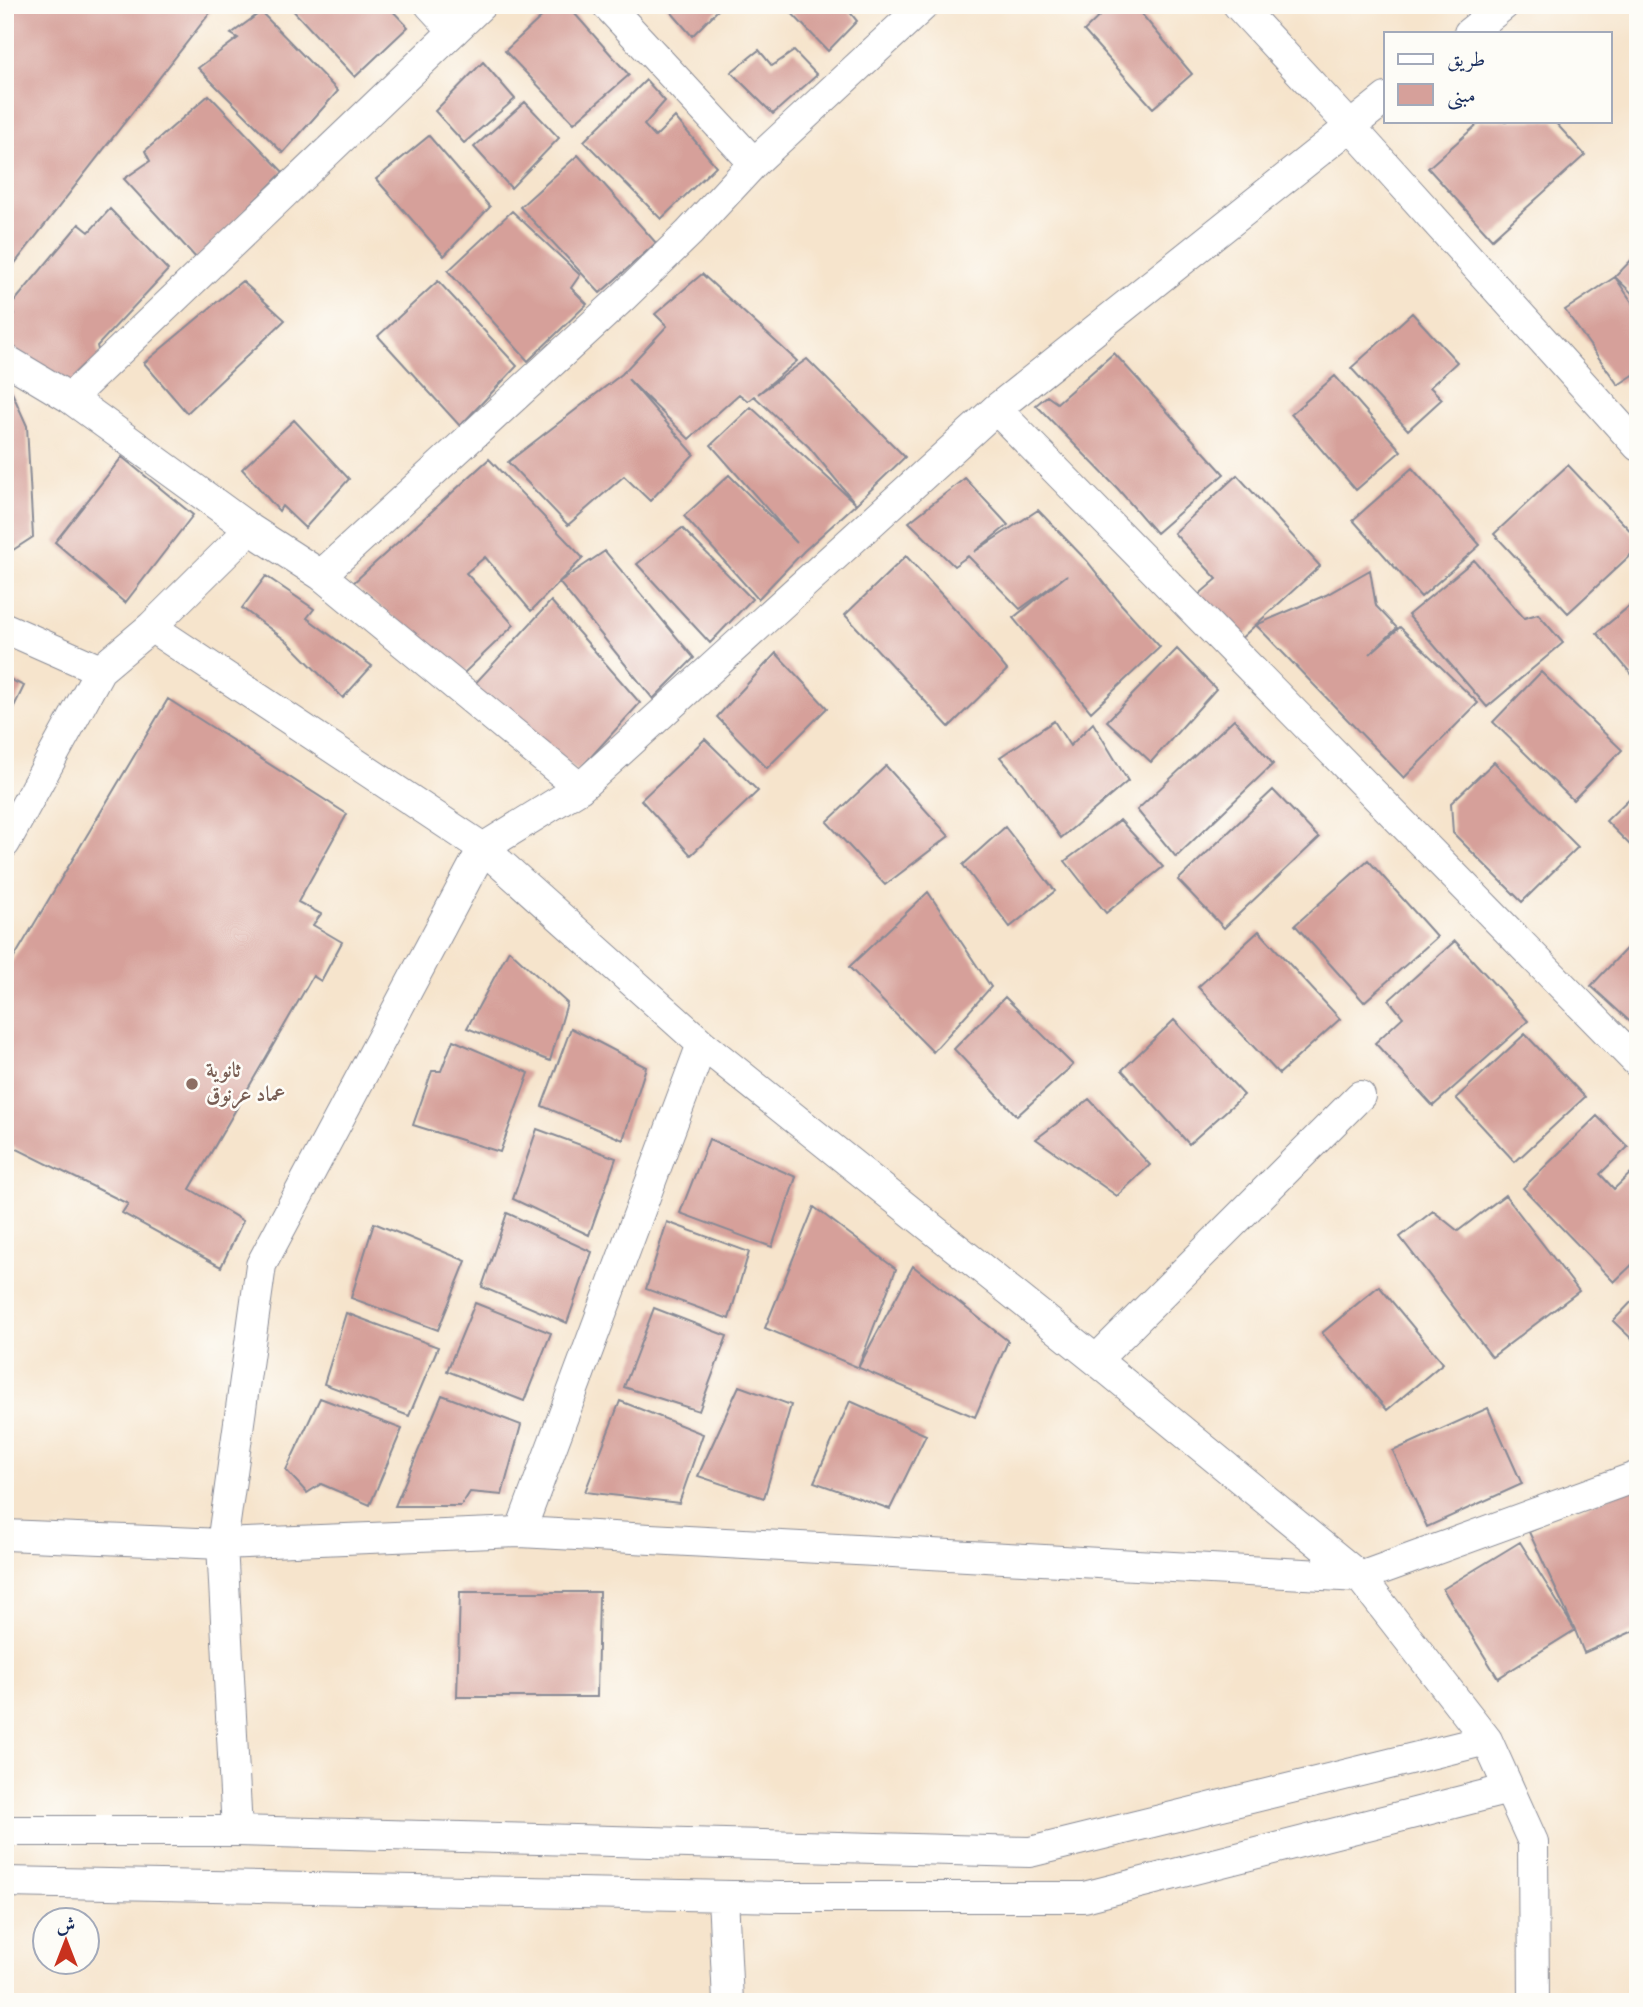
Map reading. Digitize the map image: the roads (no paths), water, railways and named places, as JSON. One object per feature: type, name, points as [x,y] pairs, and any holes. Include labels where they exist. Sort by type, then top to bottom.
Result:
[{"type":"street","points":[[430,5],[454,31]]},
{"type":"street","points":[[70,398],[481,5]]},
{"type":"street","points":[[607,5],[754,163]]},
{"type":"street","points":[[321,575],[624,297],[754,163],[924,5]]},
{"type":"street","points":[[1238,5],[1638,446]]},
{"type":"street","points":[[1470,32],[1504,5]]},
{"type":"street","points":[[237,1831],[222,1544],[261,1265],[483,848],[580,788],[996,409],[1384,100]]},
{"type":"street","points":[[5,359],[70,398],[250,529],[321,575],[580,788]]},
{"type":"street","points":[[996,409],[1638,1063]]},
{"type":"street","points":[[5,843],[100,670],[151,627],[250,529]]},
{"type":"street","points":[[151,627],[483,848],[702,1044],[1096,1360],[1360,1577],[1487,1740],[1533,1842],[1534,2002]]},
{"type":"street","points":[[5,628],[100,670]]},
{"type":"street","points":[[520,1532],[702,1044]]},
{"type":"street","points":[[1096,1360],[1360,1096]]},
{"type":"street","points":[[5,1535],[222,1544],[520,1532],[1360,1577],[1638,1476]]},
{"type":"street","points":[[5,1831],[237,1831],[1030,1852],[1487,1740]]},
{"type":"street","points":[[5,1882],[723,1896],[1084,1897],[1509,1789]]},
{"type":"street","points":[[723,1896],[727,2002]]},
{"type":"place","name":"ثانوية عماد عرنوق","points":[[192,1084]]}]
